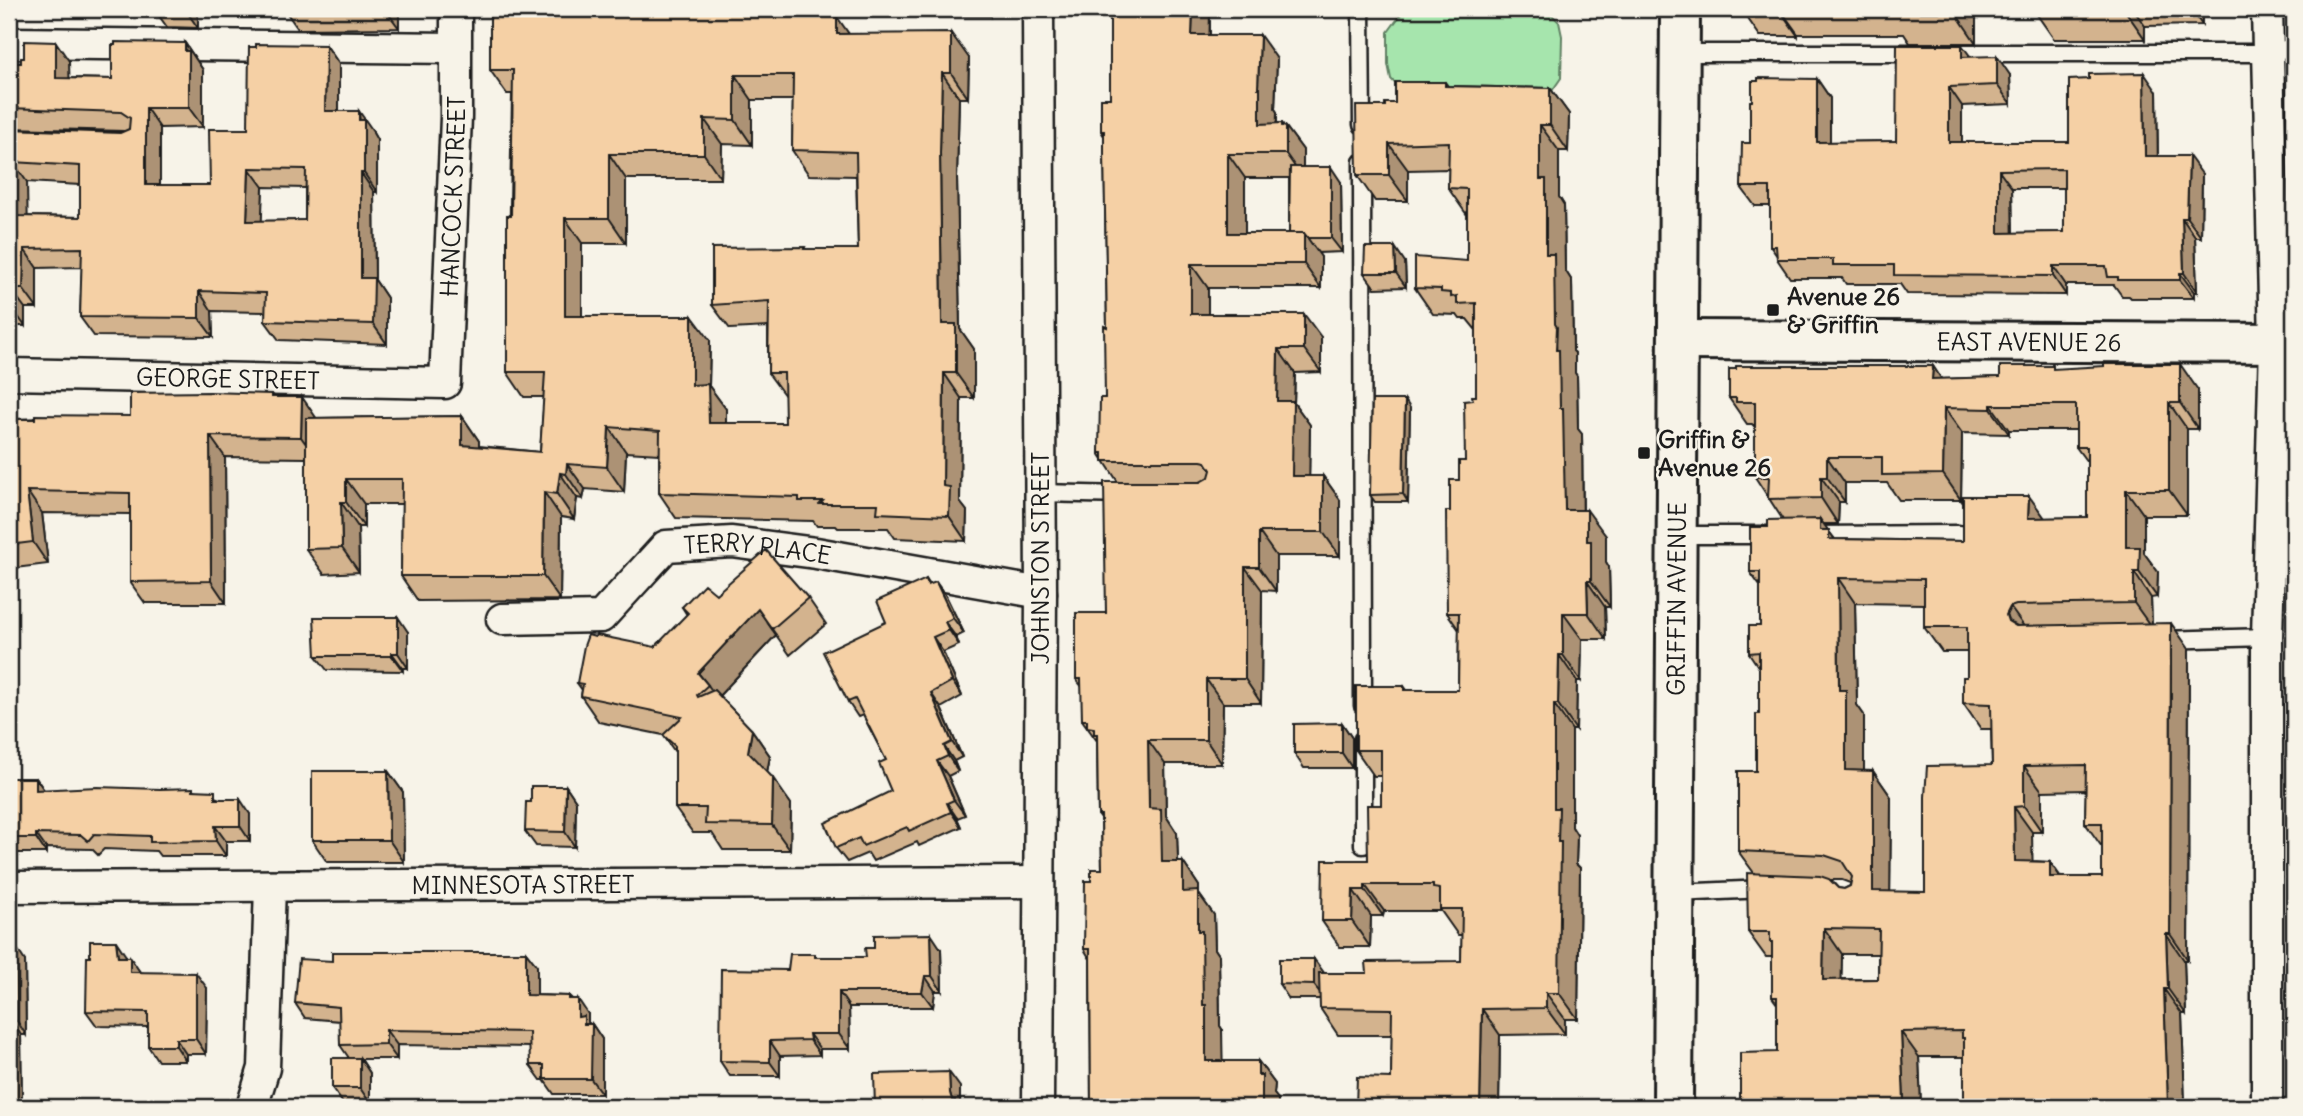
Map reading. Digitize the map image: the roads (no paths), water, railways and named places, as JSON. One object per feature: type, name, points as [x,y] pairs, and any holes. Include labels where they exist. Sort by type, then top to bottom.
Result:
[{"type":"street","name":"HANCOCK STREET","points":[[445,383],[456,117],[456,9]]},
{"type":"street","name":"JOHNSTON STREET","points":[[1038,9],[1041,593],[1038,1107]]},
{"type":"street","name":"GRIFFIN AVENUE","points":[[1673,1107],[1679,9]]},
{"type":"street","points":[[2267,9],[2281,50],[2285,343],[2267,637],[2267,1107]]},
{"type":"street","points":[[9,43],[455,47]]},
{"type":"street","name":"EAST AVENUE 26","points":[[1679,340],[2285,343]]},
{"type":"street","name":"GEORGE STREET","points":[[9,374],[445,383]]},
{"type":"street","name":"TERRY PLACE","points":[[502,619],[601,617],[666,545],[732,542],[816,552],[1041,593]]},
{"type":"street","name":"MINNESOTA STREET","points":[[9,887],[1038,882]]},
{"type":"street","points":[[252,1107],[264,1069],[270,886]]},
{"type":"lane","points":[[1361,9],[1363,845]]},
{"type":"lane","points":[[1680,53],[2281,50]]},
{"type":"lane","points":[[1040,493],[1139,495]]},
{"type":"lane","points":[[1676,535],[1959,534]]},
{"type":"lane","points":[[2141,640],[2267,637]]},
{"type":"lane","points":[[1674,893],[1780,889]]},
{"type":"place","name":"Avenue 26 & Griffin","points":[[1773,310]]},
{"type":"place","name":"Griffin & Avenue 26","points":[[1644,453]]}]
